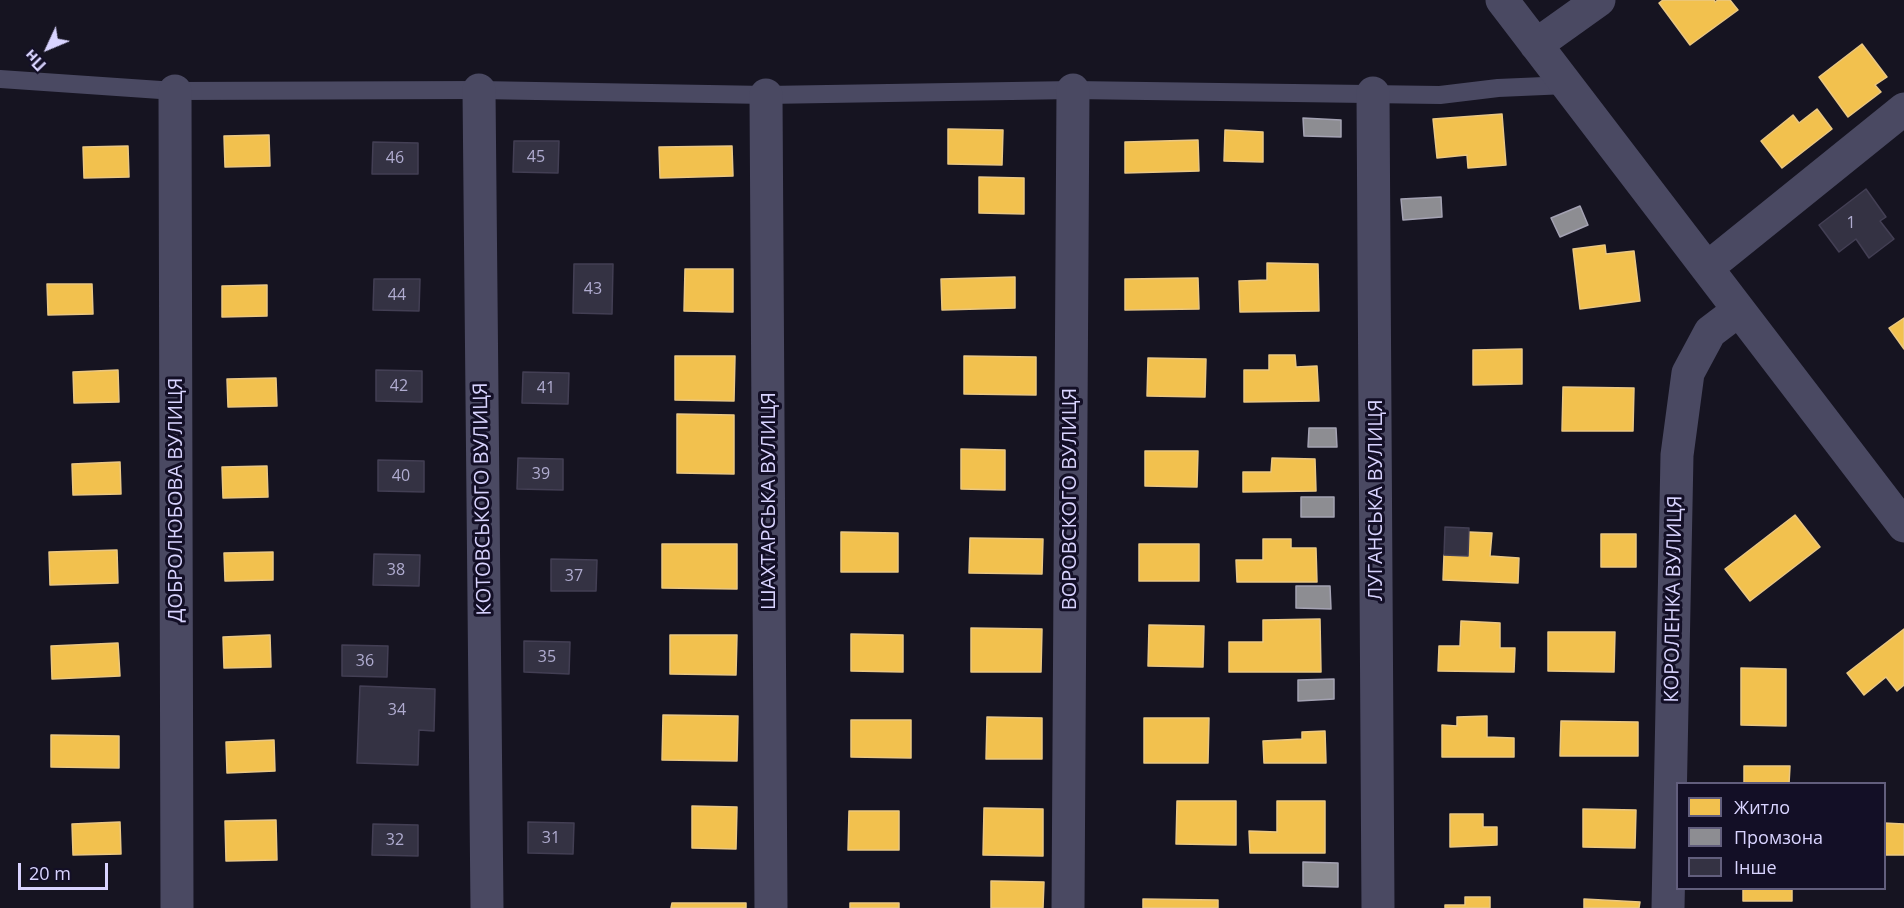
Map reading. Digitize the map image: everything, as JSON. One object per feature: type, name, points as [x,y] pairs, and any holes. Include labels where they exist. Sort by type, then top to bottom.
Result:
[{"type":"street","points":[[1502,0],[1904,526]]},
{"type":"street","points":[[1536,45],[1599,0]]},
{"type":"street","name":"КОТОВСЬКОГО ВУЛИЦЯ","points":[[479,90],[487,908]]},
{"type":"street","name":"ВОРОВСКОГО ВУЛИЦЯ","points":[[1068,908],[1073,90]]},
{"type":"street","name":"ДОБРОЛЮБОВА ВУЛИЦЯ","points":[[175,92],[177,908]]},
{"type":"street","name":"ЛУГАНСЬКА ВУЛИЦЯ","points":[[1373,93],[1378,908]]},
{"type":"street","name":"ШАХТАРСЬКА ВУЛИЦЯ","points":[[766,94],[771,908]]},
{"type":"street","points":[[1707,268],[1904,109]]},
{"type":"street","name":"КОРОЛЕНКА ВУЛИЦЯ","points":[[1668,908],[1677,455],[1688,373],[1710,332],[1738,310]]},
{"type":"lane","points":[[0,79],[175,92],[479,90],[766,94],[1073,90],[1440,95],[1498,88],[1567,85]]},
{"type":"building: Житло","points":[[1663,0],[1714,0],[1715,2],[1730,0],[1738,10],[1690,45],[1659,3]]},
{"type":"building: Житло","points":[[1862,44],[1887,77],[1875,85],[1881,92],[1848,117],[1819,77]]},
{"type":"building: Житло","points":[[1817,109],[1832,129],[1782,168],[1761,141],[1793,115],[1799,123]]},
{"type":"building: Житло","points":[[1502,114],[1506,165],[1468,168],[1467,155],[1437,158],[1433,119]]},
{"type":"building: Житло","points":[[948,129],[1003,130],[1002,165],[948,164]]},
{"type":"building: Житло","points":[[1225,130],[1263,132],[1263,162],[1224,161]]},
{"type":"building: Житло","points":[[269,135],[270,166],[225,167],[224,136]]},
{"type":"building: Житло","points":[[1198,140],[1199,171],[1125,173],[1125,142]]},
{"type":"building: Житло","points":[[128,146],[129,177],[84,178],[83,147]]},
{"type":"building: Житло","points":[[732,146],[733,176],[660,178],[659,147]]},
{"type":"building: Житло","points":[[979,177],[1024,178],[1024,214],[979,213]]},
{"type":"building: Житло","points":[[1605,245],[1606,254],[1634,251],[1640,301],[1580,309],[1573,249]]},
{"type":"building: Житло","points":[[1267,263],[1318,264],[1319,311],[1240,312],[1239,281],[1267,280]]},
{"type":"building: Житло","points":[[685,269],[733,269],[733,312],[684,311]]},
{"type":"building: Житло","points":[[1015,277],[1015,308],[942,310],[941,279]]},
{"type":"building: Житло","points":[[1198,278],[1199,309],[1125,310],[1125,279]]},
{"type":"building: Житло","points":[[47,284],[92,284],[93,314],[48,315]]},
{"type":"building: Житло","points":[[267,285],[267,316],[222,317],[222,286]]},
{"type":"building: Житло","points":[[1904,318],[1904,349],[1889,328]]},
{"type":"building: Житло","points":[[1522,349],[1522,384],[1473,385],[1473,350]]},
{"type":"building: Житло","points":[[1269,355],[1295,355],[1296,367],[1317,366],[1319,401],[1244,402],[1244,370],[1269,370]]},
{"type":"building: Житло","points":[[675,356],[735,356],[734,401],[675,400]]},
{"type":"building: Житло","points":[[964,356],[1036,357],[1036,395],[964,394]]},
{"type":"building: Житло","points":[[1148,358],[1206,359],[1205,397],[1147,396]]},
{"type":"building: Житло","points":[[118,370],[119,402],[74,403],[73,372]]},
{"type":"building: Житло","points":[[276,378],[277,406],[228,407],[227,379]]},
{"type":"building: Житло","points":[[1563,387],[1634,388],[1633,431],[1562,431]]},
{"type":"building: Житло","points":[[677,414],[734,415],[734,474],[677,473]]},
{"type":"building: Житло","points":[[961,449],[1005,450],[1005,490],[961,489]]},
{"type":"building: Житло","points":[[1145,451],[1198,451],[1197,487],[1145,486]]},
{"type":"building: Житло","points":[[1272,458],[1315,459],[1316,491],[1243,492],[1243,472],[1271,472]]},
{"type":"building: Житло","points":[[120,462],[121,494],[73,495],[72,464]]},
{"type":"building: Житло","points":[[267,466],[268,497],[223,498],[222,467]]},
{"type":"building: Житло","points":[[1795,515],[1820,547],[1750,601],[1725,569]]},
{"type":"building: Житло","points":[[841,532],[898,533],[898,572],[841,572]]},
{"type":"building: Житло","points":[[1469,532],[1492,533],[1490,556],[1519,558],[1518,583],[1443,580],[1444,555],[1468,556]]},
{"type":"building: Житло","points":[[1601,534],[1636,534],[1636,567],[1601,567]]},
{"type":"building: Житло","points":[[970,538],[1043,539],[1042,574],[969,573]]},
{"type":"building: Житло","points":[[1263,539],[1291,539],[1291,548],[1316,548],[1317,582],[1237,582],[1236,560],[1263,560]]},
{"type":"building: Житло","points":[[662,544],[737,544],[737,589],[662,588]]},
{"type":"building: Житло","points":[[1139,544],[1199,544],[1199,581],[1139,581]]},
{"type":"building: Житло","points":[[117,550],[118,583],[50,585],[49,552]]},
{"type":"building: Житло","points":[[273,552],[273,580],[225,581],[224,553]]},
{"type":"building: Житло","points":[[1320,619],[1321,672],[1229,672],[1229,642],[1263,642],[1263,620]]},
{"type":"building: Житло","points":[[1461,621],[1500,623],[1500,648],[1515,648],[1514,672],[1438,671],[1439,646],[1460,646]]},
{"type":"building: Житло","points":[[1149,625],[1204,626],[1203,667],[1148,666]]},
{"type":"building: Житло","points":[[971,628],[1042,629],[1041,672],[971,672]]},
{"type":"building: Житло","points":[[1904,629],[1904,685],[1897,691],[1886,677],[1864,695],[1847,673]]},
{"type":"building: Житло","points":[[1548,632],[1615,632],[1614,672],[1548,671]]},
{"type":"building: Житло","points":[[851,634],[903,635],[903,672],[851,671]]},
{"type":"building: Житло","points":[[270,635],[271,667],[224,668],[223,637]]},
{"type":"building: Житло","points":[[670,635],[737,635],[736,675],[670,674]]},
{"type":"building: Житло","points":[[118,643],[120,676],[52,679],[51,646]]},
{"type":"building: Житло","points":[[1741,668],[1786,669],[1786,726],[1741,725]]},
{"type":"building: Житло","points":[[663,715],[738,716],[737,761],[662,760]]},
{"type":"building: Житло","points":[[1487,716],[1487,737],[1514,738],[1514,757],[1442,757],[1442,725],[1457,726],[1457,717]]},
{"type":"building: Житло","points":[[987,717],[1042,718],[1042,759],[986,759]]},
{"type":"building: Житло","points":[[1144,718],[1209,718],[1208,763],[1144,763]]},
{"type":"building: Житло","points":[[851,720],[911,720],[911,758],[851,757]]},
{"type":"building: Житло","points":[[1561,721],[1638,722],[1638,756],[1560,756]]},
{"type":"building: Житло","points":[[1325,731],[1326,763],[1264,763],[1263,741],[1302,739],[1302,732]]},
{"type":"building: Житло","points":[[51,735],[119,736],[119,768],[51,767]]},
{"type":"building: Житло","points":[[274,740],[275,771],[227,773],[226,742]]},
{"type":"building: Житло","points":[[1744,766],[1790,766],[1789,782],[1744,782]]},
{"type":"building: Житло","points":[[1177,801],[1236,801],[1236,845],[1176,844]]},
{"type":"building: Житло","points":[[1277,801],[1325,801],[1325,853],[1250,853],[1249,831],[1277,832]]},
{"type":"building: Житло","points":[[692,806],[737,807],[736,849],[692,848]]},
{"type":"building: Житло","points":[[984,808],[1043,809],[1043,856],[983,855]]},
{"type":"building: Житло","points":[[1583,809],[1636,810],[1635,848],[1583,847]]},
{"type":"building: Житло","points":[[849,811],[899,811],[899,850],[848,850]]},
{"type":"building: Житло","points":[[1450,814],[1483,814],[1483,827],[1497,827],[1497,845],[1450,847]]},
{"type":"building: Житло","points":[[276,820],[277,860],[226,861],[225,821]]},
{"type":"building: Житло","points":[[120,822],[121,854],[73,855],[72,824]]},
{"type":"building: Житло","points":[[1886,823],[1904,824],[1904,855],[1886,855]]},
{"type":"building: Житло","points":[[991,881],[1044,882],[1043,908],[991,908]]},
{"type":"building: Житло","points":[[1743,890],[1792,890],[1792,901],[1743,901]]},
{"type":"building: Житло","points":[[1465,897],[1490,897],[1490,908],[1445,908],[1445,905],[1465,905]]},
{"type":"building: Житло","points":[[1143,899],[1218,900],[1218,908],[1143,908]]},
{"type":"building: Житло","points":[[1584,899],[1640,902],[1639,908],[1584,908]]},
{"type":"building: Житло","points":[[672,903],[746,903],[746,908],[671,908]]},
{"type":"building: Житло","points":[[850,903],[899,903],[899,908],[850,908]]},
{"type":"building: Промзона","points":[[1303,118],[1341,120],[1341,137],[1304,136]]},
{"type":"building: Промзона","points":[[1441,197],[1442,217],[1403,220],[1401,199]]},
{"type":"building: Промзона","points":[[1580,206],[1588,225],[1560,237],[1551,218]]},
{"type":"building: Промзона","points":[[1309,428],[1336,428],[1337,447],[1308,447]]},
{"type":"building: Промзона","points":[[1301,497],[1334,497],[1334,517],[1301,517]]},
{"type":"building: Промзона","points":[[1296,586],[1330,586],[1331,609],[1296,608]]},
{"type":"building: Промзона","points":[[1334,679],[1334,699],[1298,701],[1298,680]]},
{"type":"building: Промзона","points":[[1303,862],[1338,863],[1338,887],[1303,886]]},
{"type":"building: Інше","points":[[514,141],[559,141],[558,173],[513,172]]},
{"type":"building: Інше","points":[[373,142],[418,143],[418,174],[372,174]]},
{"type":"building: Інше","points":[[1866,189],[1886,217],[1880,221],[1894,239],[1869,258],[1856,239],[1839,252],[1819,225]]},
{"type":"building: Інше","points":[[574,264],[613,264],[612,314],[573,313]]},
{"type":"building: Інше","points":[[374,279],[420,279],[419,311],[373,310]]},
{"type":"building: Інше","points":[[376,370],[422,371],[422,402],[376,401]]},
{"type":"building: Інше","points":[[523,372],[569,373],[568,404],[522,403]]},
{"type":"building: Інше","points":[[518,458],[563,459],[563,490],[517,489]]},
{"type":"building: Інше","points":[[378,460],[424,461],[424,492],[378,491]]},
{"type":"building: Інше","points":[[1445,527],[1469,528],[1468,556],[1444,555]]},
{"type":"building: Інше","points":[[374,554],[420,555],[419,586],[373,585]]},
{"type":"building: Інше","points":[[551,559],[597,560],[596,591],[551,591]]},
{"type":"building: Інше","points":[[524,641],[570,642],[569,674],[524,672]]},
{"type":"building: Інше","points":[[342,645],[388,646],[387,677],[342,676]]},
{"type":"building: Інше","points":[[360,686],[435,689],[434,731],[419,730],[418,765],[357,763]]},
{"type":"building: Інше","points":[[528,822],[574,823],[573,854],[528,853]]},
{"type":"building: Інше","points":[[373,824],[418,825],[418,856],[372,855]]}]
